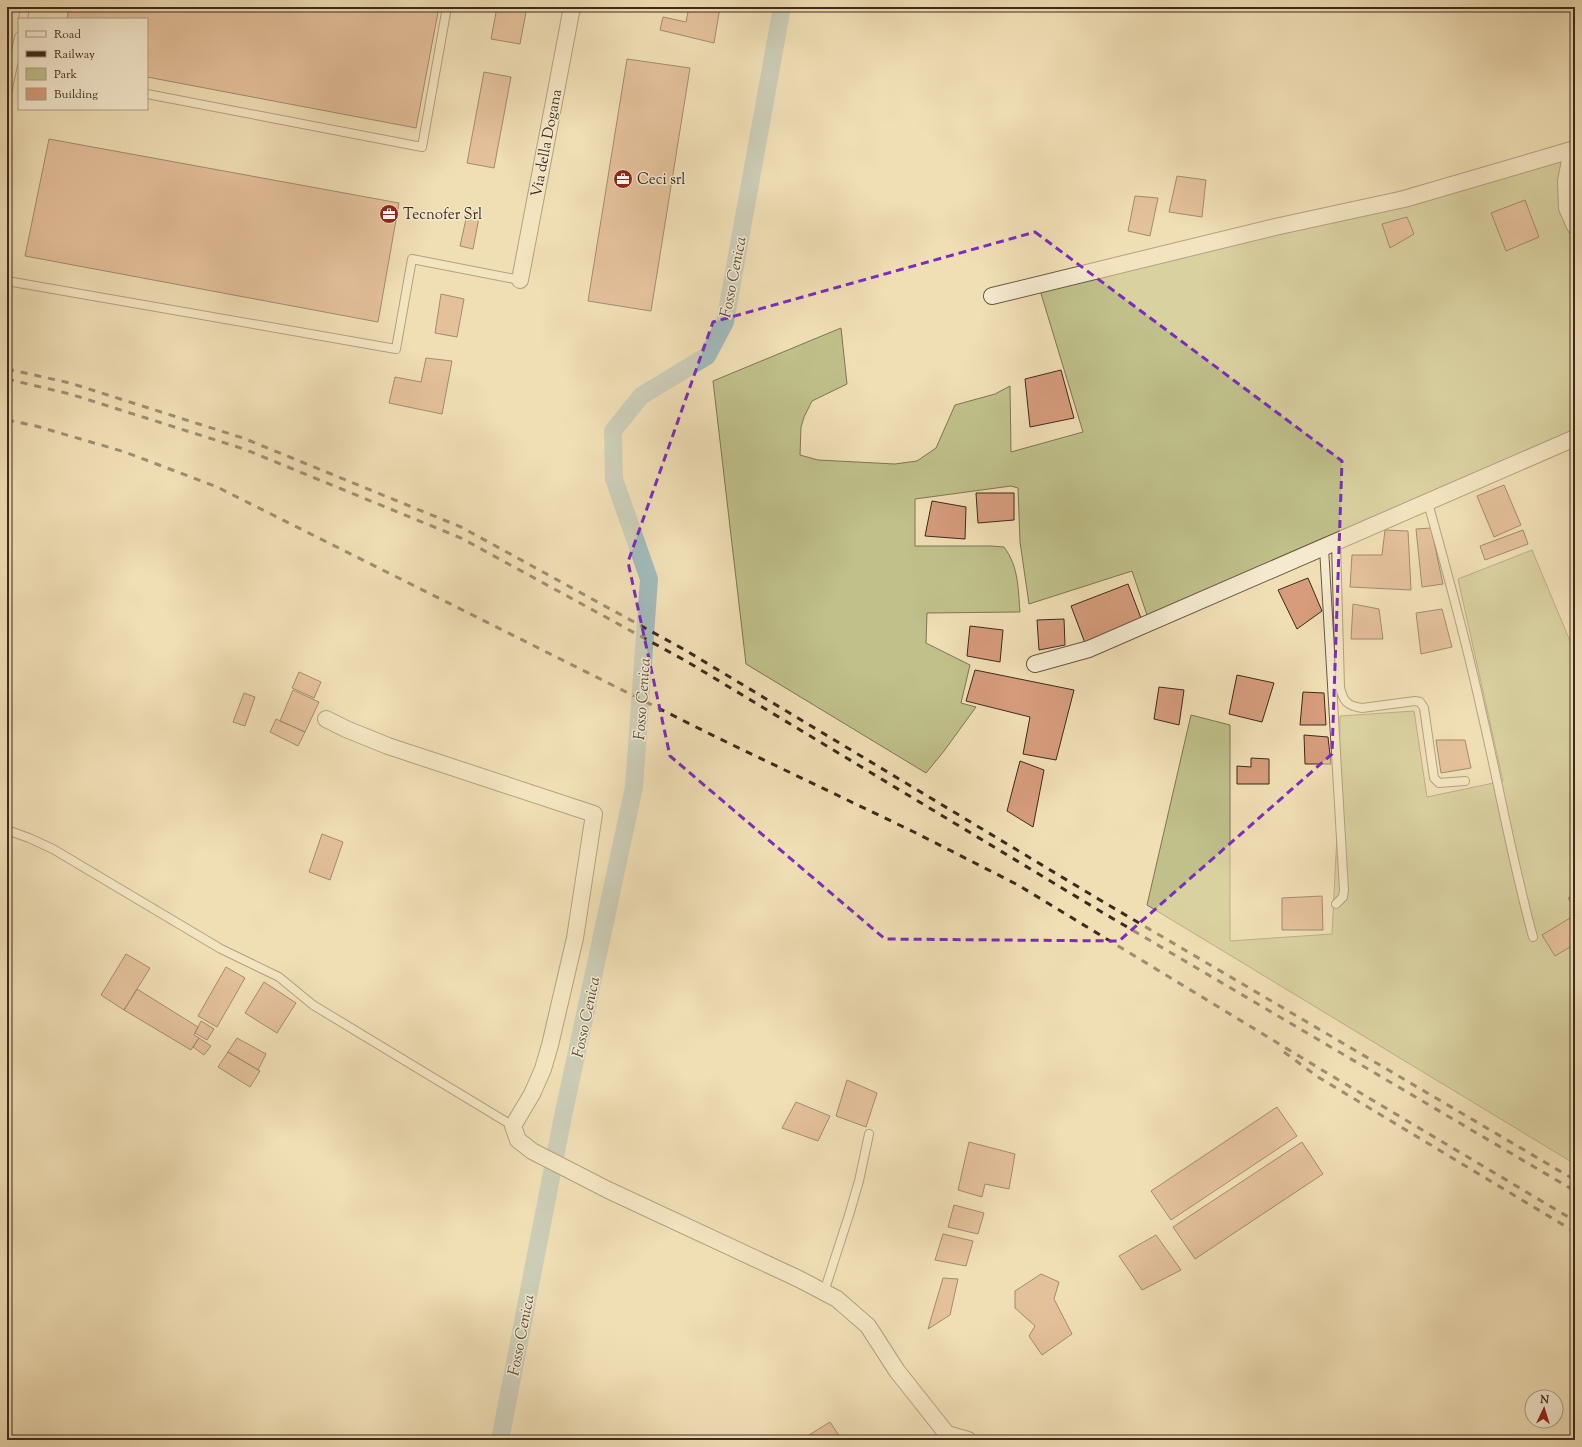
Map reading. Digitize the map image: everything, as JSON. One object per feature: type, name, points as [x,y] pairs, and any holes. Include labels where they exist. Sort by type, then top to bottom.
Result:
[{"type":"street","name":"Via della Dogana","points":[[520,280],[572,7]]},
{"type":"street","points":[[992,296],[1275,227],[1404,199],[1573,150],[1566,181],[1567,208],[1575,226]]},
{"type":"street","points":[[1035,664],[1089,649],[1575,438]]},
{"type":"street","points":[[326,719],[346,730],[388,746],[594,814],[575,938],[552,1039],[543,1069],[532,1094],[513,1126],[518,1140],[532,1151],[585,1178],[837,1299],[868,1326],[897,1371],[947,1434],[957,1439]]},
{"type":"lane","points":[[23,18],[25,7]]},
{"type":"lane","points":[[148,94],[422,147],[448,7]]},
{"type":"lane","points":[[7,94],[16,69],[18,47]]},
{"type":"lane","points":[[7,282],[396,349],[412,259],[520,280]]},
{"type":"lane","points":[[1428,503],[1448,575],[1481,708],[1521,893],[1533,936]]},
{"type":"lane","points":[[1330,545],[1340,687],[1342,697],[1353,707],[1362,708],[1414,701],[1420,702],[1424,708],[1434,778],[1439,783],[1465,781]]},
{"type":"lane","points":[[1330,545],[1344,890],[1343,897],[1336,904]]},
{"type":"lane","points":[[7,830],[53,849],[221,949],[279,977],[313,1005],[513,1126]]},
{"type":"lane","points":[[824,1292],[859,1181],[868,1134]]},
{"type":"highlighted area","points":[[1035,232],[1342,461],[1332,754],[1119,941],[885,939],[670,756],[628,562],[713,322]]},
{"type":"green space","points":[[1575,158],[1575,429],[1147,615],[1132,571],[1029,604],[1020,542],[1018,488],[1011,486],[915,499],[915,546],[1004,547],[1013,562],[1017,578],[1020,612],[927,613],[926,643],[970,665],[961,703],[976,707],[926,773],[746,664],[713,381],[841,328],[847,384],[812,401],[801,427],[800,455],[818,460],[895,464],[917,461],[936,448],[955,405],[995,394],[1010,386],[1011,452],[1083,432],[1039,287],[1552,162]]},
{"type":"green space","points":[[1532,550],[1575,653],[1575,1164],[1147,905],[1191,715],[1230,725],[1230,941],[1332,934],[1339,795],[1340,716],[1414,711],[1427,797],[1503,781],[1458,579]]},
{"type":"building","points":[[69,7],[439,7],[416,128],[148,77],[148,18],[67,18]]},
{"type":"building","points":[[497,7],[527,7],[520,44],[491,39]]},
{"type":"building","points":[[689,7],[720,7],[714,43],[660,30],[663,17],[686,22]]},
{"type":"building","points":[[627,59],[690,68],[651,311],[588,301]]},
{"type":"building","points":[[484,72],[511,77],[494,168],[467,163]]},
{"type":"building","points":[[49,139],[399,203],[378,322],[25,256]]},
{"type":"building","points":[[1177,176],[1206,180],[1202,217],[1169,212]]},
{"type":"building","points":[[1135,196],[1158,198],[1150,236],[1128,231]]},
{"type":"building","points":[[1525,200],[1539,237],[1506,251],[1491,213]]},
{"type":"building","points":[[468,210],[480,212],[473,249],[460,246]]},
{"type":"building","points":[[1407,217],[1414,234],[1390,248],[1382,224]]},
{"type":"building","points":[[441,294],[464,299],[457,337],[435,333]]},
{"type":"building","points":[[426,358],[452,361],[442,414],[389,403],[395,377],[421,382]]},
{"type":"building","points":[[1061,370],[1074,418],[1030,427],[1025,379]]},
{"type":"building","points":[[1504,485],[1521,525],[1494,537],[1477,496]]},
{"type":"building","points":[[976,493],[1014,493],[1014,520],[978,523]]},
{"type":"building","points":[[932,501],[966,507],[965,539],[925,536]]},
{"type":"building","points":[[1431,528],[1443,584],[1422,587],[1416,529]]},
{"type":"building","points":[[1385,530],[1408,531],[1411,590],[1350,587],[1352,555],[1382,555]]},
{"type":"building","points":[[1523,530],[1528,544],[1485,560],[1480,546]]},
{"type":"building","points":[[1308,578],[1322,611],[1297,629],[1278,590]]},
{"type":"building","points":[[1128,584],[1141,618],[1085,643],[1071,606]]},
{"type":"building","points":[[1353,604],[1379,609],[1383,639],[1351,639]]},
{"type":"building","points":[[1442,609],[1452,647],[1421,654],[1416,613]]},
{"type":"building","points":[[1064,619],[1065,645],[1039,650],[1037,620]]},
{"type":"building","points":[[970,626],[1003,630],[1000,662],[967,656]]},
{"type":"building","points":[[975,670],[1074,690],[1056,760],[1023,754],[1030,717],[966,701]]},
{"type":"building","points":[[299,672],[321,682],[314,698],[292,688]]},
{"type":"building","points":[[1237,675],[1274,683],[1262,722],[1229,714]]},
{"type":"building","points":[[1159,687],[1184,690],[1179,725],[1154,719]]},
{"type":"building","points":[[293,690],[319,702],[305,732],[280,721]]},
{"type":"building","points":[[1303,692],[1324,693],[1326,725],[1300,725]]},
{"type":"building","points":[[244,693],[255,697],[245,726],[233,722]]},
{"type":"building","points":[[276,719],[305,732],[298,746],[270,732]]},
{"type":"building","points":[[1304,735],[1328,737],[1331,764],[1305,764]]},
{"type":"building","points":[[1436,740],[1465,740],[1471,768],[1441,773]]},
{"type":"building","points":[[1251,758],[1269,759],[1269,784],[1237,784],[1237,766],[1251,767]]},
{"type":"building","points":[[1020,761],[1044,770],[1033,827],[1007,811]]},
{"type":"building","points":[[322,834],[343,842],[330,880],[309,872]]},
{"type":"building","points":[[1575,894],[1575,910],[1568,898]]},
{"type":"building","points":[[1322,896],[1323,930],[1282,930],[1282,898]]},
{"type":"building","points":[[1575,915],[1575,944],[1555,956],[1542,935]]},
{"type":"building","points":[[126,954],[150,968],[124,1010],[101,995]]},
{"type":"building","points":[[226,967],[245,978],[217,1027],[198,1016]]},
{"type":"building","points":[[264,982],[296,1003],[277,1033],[245,1013]]},
{"type":"building","points":[[137,989],[198,1027],[194,1035],[199,1038],[191,1050],[124,1010]]},
{"type":"building","points":[[201,1021],[214,1029],[207,1040],[195,1033]]},
{"type":"building","points":[[199,1038],[211,1046],[204,1055],[193,1047]]},
{"type":"building","points":[[237,1038],[266,1054],[258,1070],[228,1052]]},
{"type":"building","points":[[228,1052],[260,1071],[250,1087],[218,1067]]},
{"type":"building","points":[[847,1080],[877,1093],[866,1127],[836,1116]]},
{"type":"building","points":[[796,1102],[830,1116],[818,1141],[782,1128]]},
{"type":"building","points":[[1277,1107],[1297,1136],[1171,1220],[1151,1191]]},
{"type":"building","points":[[969,1142],[1015,1154],[1009,1189],[985,1184],[982,1197],[958,1190]]},
{"type":"building","points":[[1302,1142],[1323,1174],[1195,1259],[1173,1227]]},
{"type":"building","points":[[954,1205],[984,1213],[978,1234],[948,1227]]},
{"type":"building","points":[[943,1234],[973,1241],[966,1266],[935,1260]]},
{"type":"building","points":[[1156,1235],[1181,1270],[1142,1290],[1119,1256]]},
{"type":"building","points":[[1041,1274],[1059,1282],[1054,1299],[1072,1334],[1042,1355],[1029,1336],[1035,1326],[1015,1308],[1015,1291]]},
{"type":"building","points":[[943,1278],[958,1279],[950,1315],[928,1329]]},
{"type":"building","points":[[830,1422],[842,1440],[801,1440]]},
{"type":"waterway","name":"Fosso Cenica","points":[[500,1440],[562,1121],[634,787],[649,579],[614,479],[613,431],[641,396],[707,356],[725,322],[782,7]]},
{"type":"railway","points":[[7,369],[70,383],[243,438],[461,527],[685,650],[1100,900],[1575,1180]]},
{"type":"railway","points":[[7,379],[70,394],[244,449],[461,538],[686,661],[1100,911],[1575,1191]]},
{"type":"railway","points":[[7,420],[36,426],[125,452],[217,487],[716,737],[914,832],[1018,885],[1322,1070],[1575,1221]]},
{"type":"railway","points":[[1284,1052],[1318,1077],[1575,1232]]},
{"type":"place","name":"Ceci srl","points":[[623,179]]},
{"type":"place","name":"Tecnofer Srl","points":[[389,214]]}]
